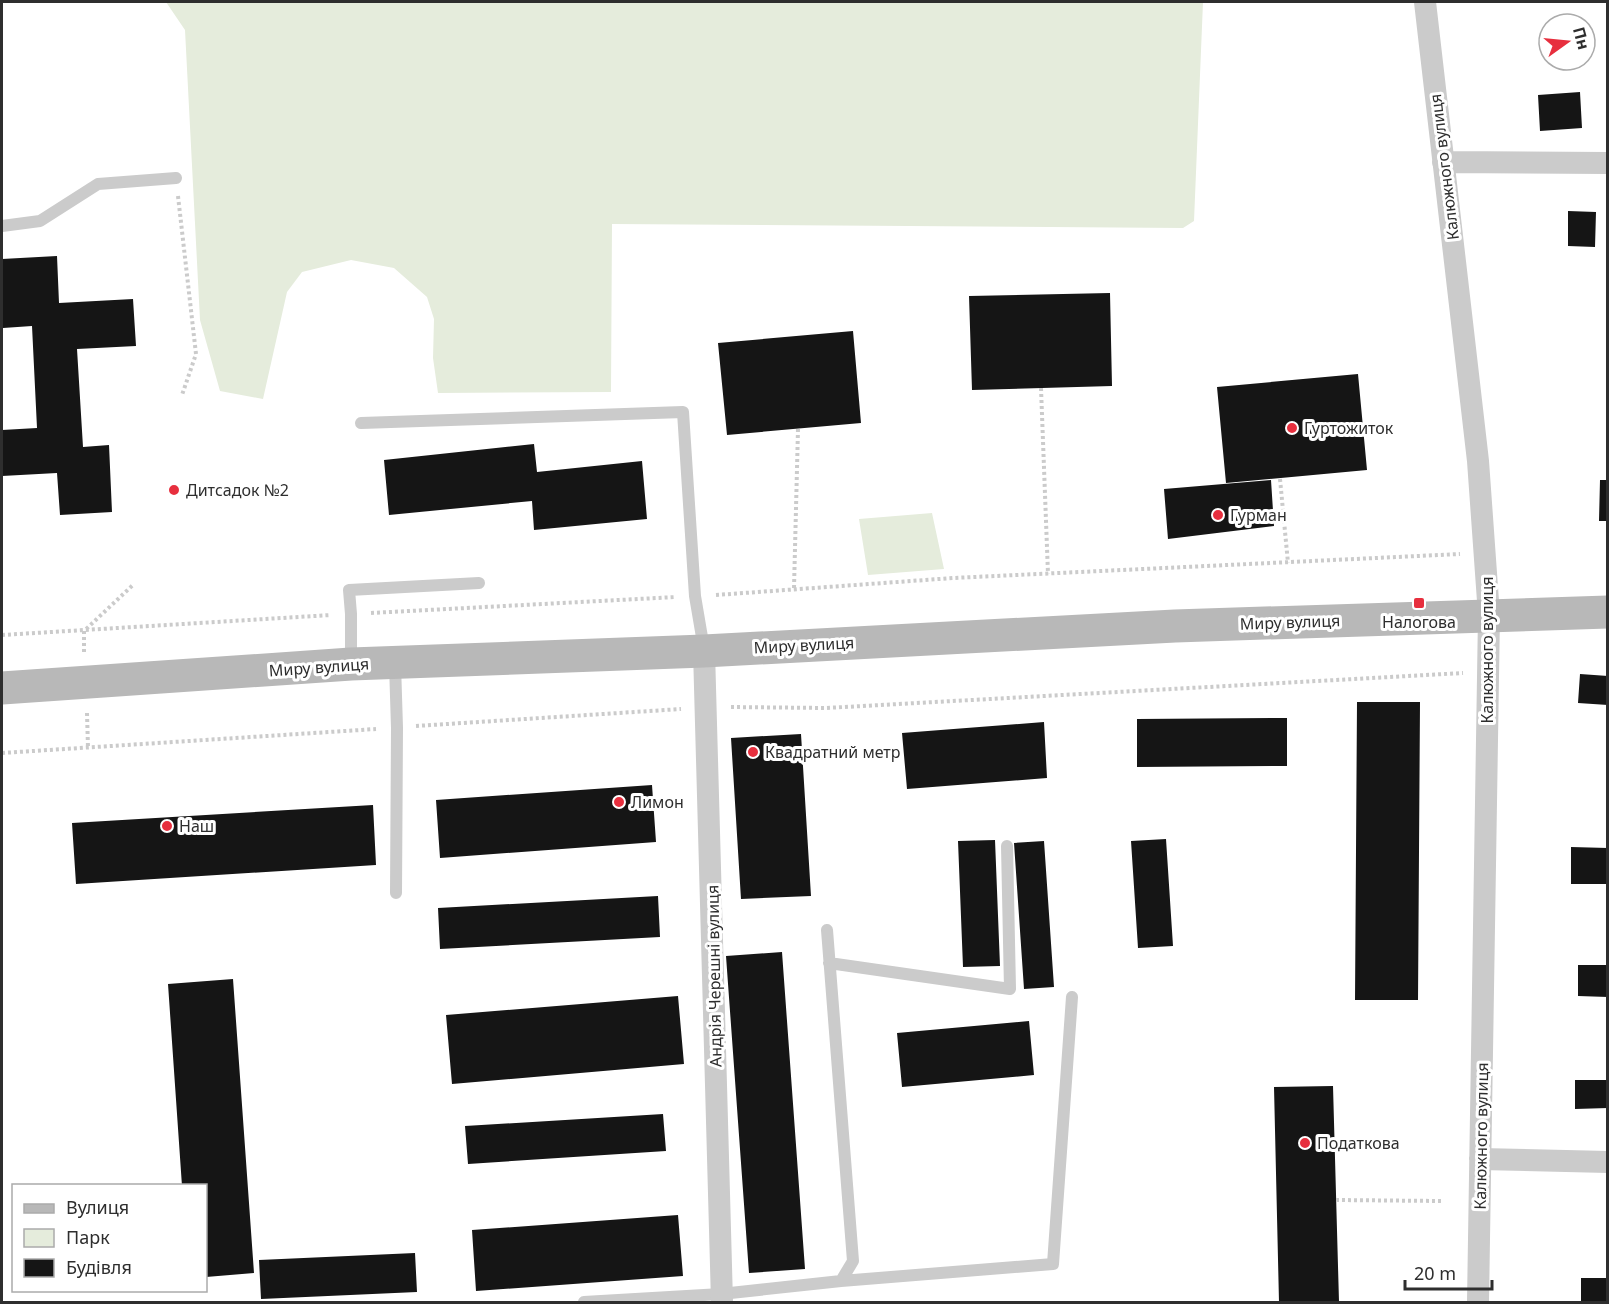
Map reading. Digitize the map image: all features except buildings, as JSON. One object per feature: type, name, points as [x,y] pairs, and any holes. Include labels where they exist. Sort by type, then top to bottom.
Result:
[{"type":"street","name":"Калюжного вулиця","points":[[1425,2],[1478,461],[1489,615],[1478,1302]]},
{"type":"street","points":[[1443,162],[1608,163]]},
{"type":"street","name":"Миру вулиця","points":[[2,688],[351,664],[704,651],[1175,626],[1608,612]]},
{"type":"street","name":"Андрія Черешні вулиця","points":[[704,651],[722,1298]]},
{"type":"street","points":[[1480,1160],[1608,1162]]},
{"type":"lane","points":[[2,226],[40,221],[98,184],[176,178]]},
{"type":"lane","points":[[361,423],[683,412],[695,596],[704,651]]},
{"type":"lane","points":[[351,664],[349,590],[479,583]]},
{"type":"lane","points":[[394,663],[397,728],[396,893]]},
{"type":"lane","points":[[829,963],[1010,988],[1007,846]]},
{"type":"lane","points":[[826,930],[853,1261],[841,1281]]},
{"type":"lane","points":[[584,1302],[722,1298],[841,1281],[1053,1264],[1072,997]]},
{"type":"path","points":[[176,178],[196,354],[182,395]]},
{"type":"path","points":[[1041,388],[1048,574]]},
{"type":"path","points":[[794,588],[798,429]]},
{"type":"path","points":[[1280,479],[1287,562]]},
{"type":"path","points":[[2,635],[695,596],[794,588],[1485,553]]},
{"type":"path","points":[[84,631],[134,584]]},
{"type":"path","points":[[2,753],[707,707],[826,708],[1488,671]]},
{"type":"path","points":[[1336,1200],[1441,1201]]},
{"type":"green space","points":[[166,2],[1203,2],[1194,221],[1183,228],[612,224],[611,392],[438,393],[433,358],[434,319],[427,297],[394,268],[351,260],[302,272],[287,292],[263,399],[220,391],[200,320],[185,30]]},
{"type":"green space","points":[[932,513],[944,569],[868,575],[859,519]]},
{"type":"place","name":"Гуртожиток","points":[[1292,428]]},
{"type":"place","name":"Дитсадок №2","points":[[174,490]]},
{"type":"place","name":"Гурман","points":[[1218,515]]},
{"type":"place","name":"Налогова","points":[[1419,603]]},
{"type":"place","name":"Квадратний метр","points":[[753,752]]},
{"type":"place","name":"Лимон","points":[[619,802]]},
{"type":"place","name":"Наш","points":[[167,826]]},
{"type":"place","name":"Податкова","points":[[1305,1143]]}]
